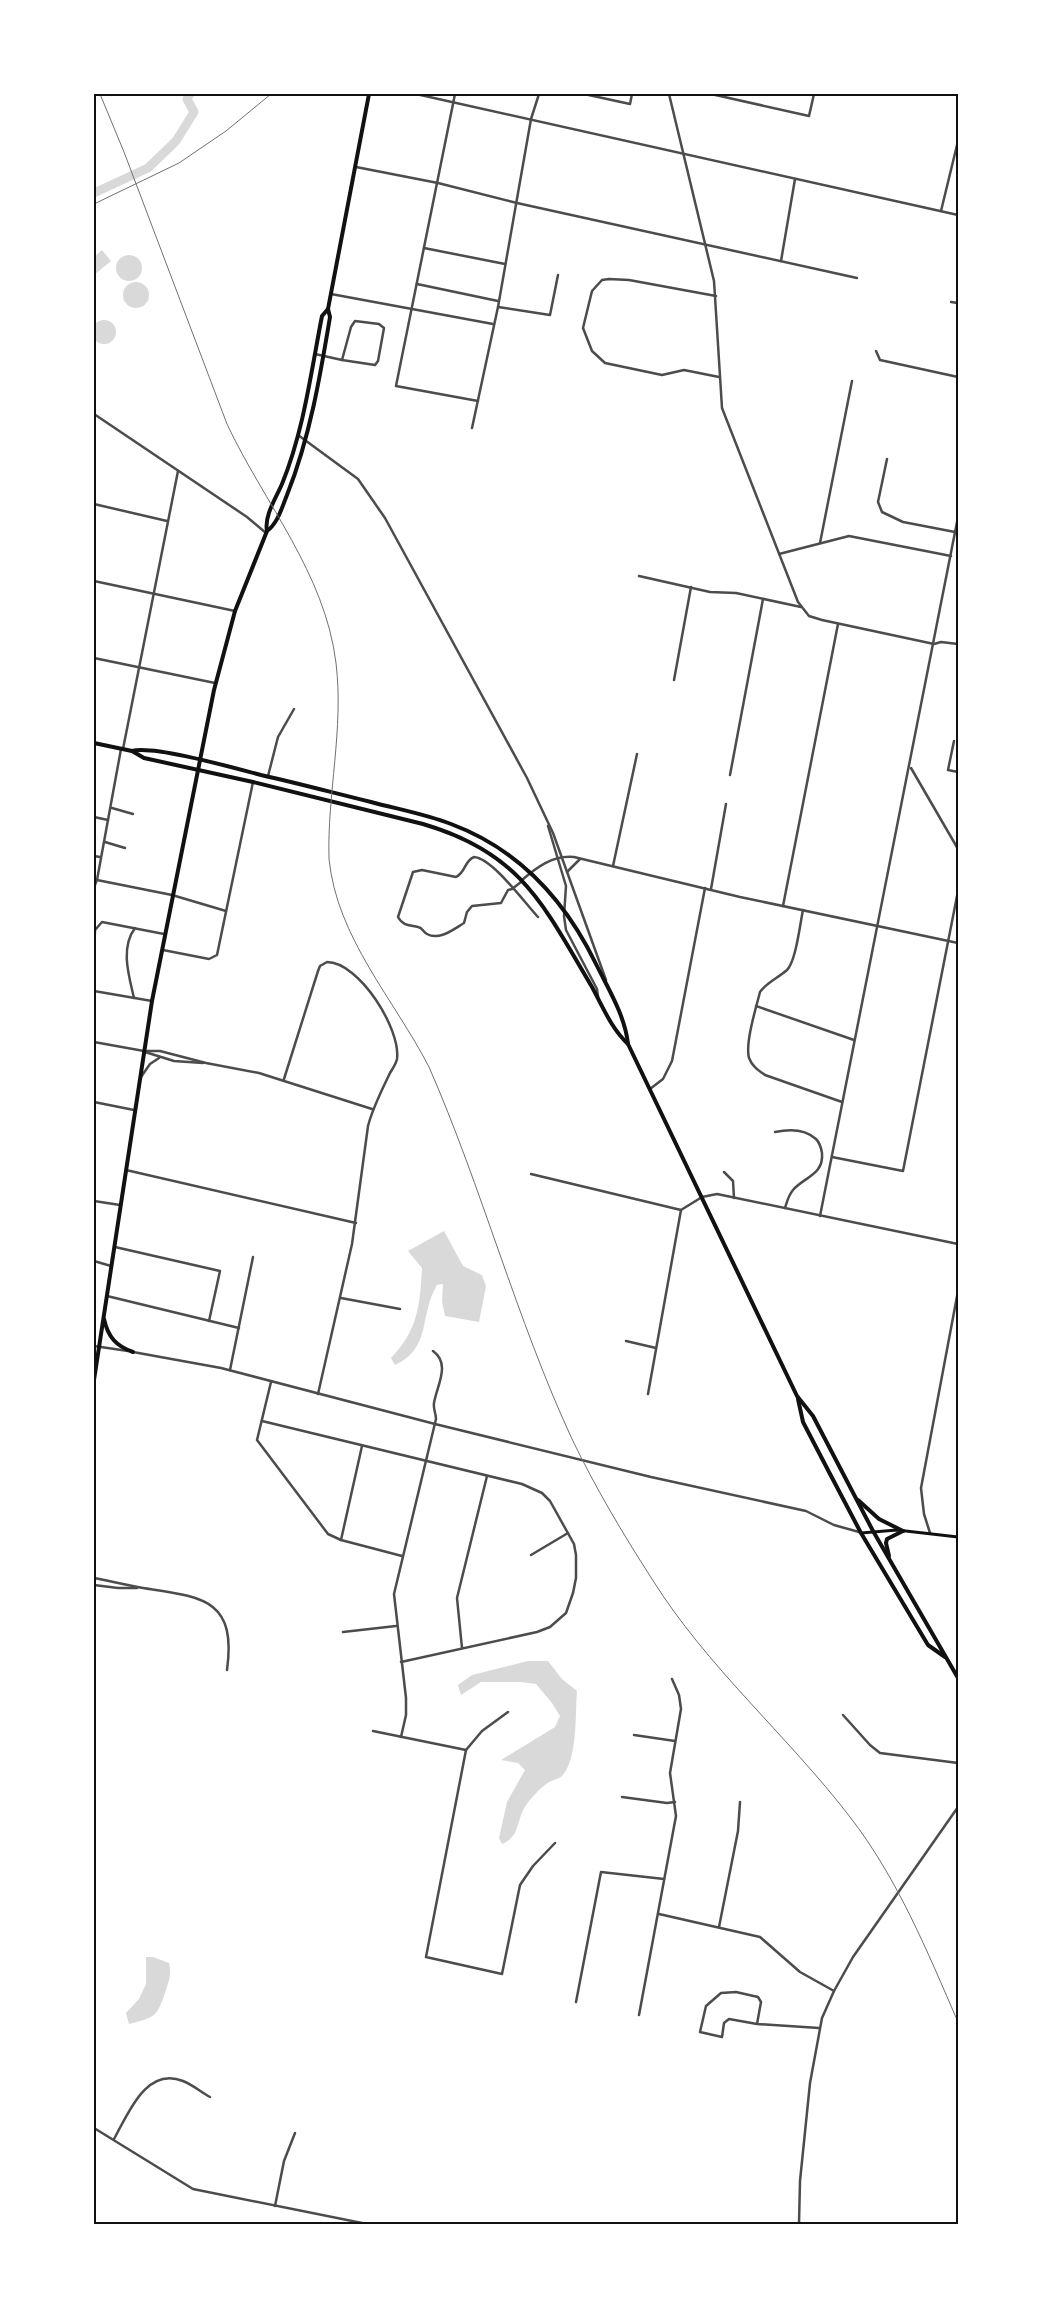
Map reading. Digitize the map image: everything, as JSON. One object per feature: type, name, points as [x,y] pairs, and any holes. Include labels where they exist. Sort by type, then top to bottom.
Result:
[{"type":"main road","points":[[94,1380],[96,1346],[104,1315],[152,1001],[215,683],[235,611],[267,532],[275,523],[285,501],[306,440],[324,356],[330,317],[328,309],[369,94]]},
{"type":"main road","points":[[267,532],[267,520],[285,476],[298,435],[322,316],[328,309]]},
{"type":"main road","points":[[94,743],[132,751],[144,758],[253,782],[430,826],[462,838],[498,858],[522,880],[542,904],[615,1030],[628,1044],[797,1396],[803,1422],[861,1533],[928,1645],[946,1659]]},
{"type":"main road","points":[[132,751],[146,749],[200,760],[429,816],[460,827],[493,844],[531,872],[565,910],[606,984],[625,1025],[628,1044]]},
{"type":"main road","points":[[104,1315],[112,1340],[119,1346],[133,1352]]},
{"type":"main road","points":[[797,1396],[813,1416],[873,1531],[958,1678]]},
{"type":"main road","points":[[854,1495],[879,1519],[903,1531]]},
{"type":"main road","points":[[861,1533],[903,1531],[958,1537]]},
{"type":"main road","points":[[891,1563],[886,1543],[890,1537],[903,1531]]},
{"type":"street","points":[[416,94],[958,215]]},
{"type":"street","points":[[455,94],[396,386],[478,401]]},
{"type":"street","points":[[472,428],[498,307],[531,119],[539,94]]},
{"type":"street","points":[[584,94],[630,104],[632,94]]},
{"type":"street","points":[[669,94],[716,296],[719,377],[724,414],[801,607],[808,616],[838,624],[934,644],[941,642],[958,644]]},
{"type":"street","points":[[711,94],[809,116],[814,94]]},
{"type":"street","points":[[941,211],[958,141]]},
{"type":"street","points":[[356,167],[438,183],[517,203],[857,278]]},
{"type":"street","points":[[781,261],[795,179]]},
{"type":"street","points":[[424,248],[505,264]]},
{"type":"street","points":[[498,307],[550,315],[558,274]]},
{"type":"street","points":[[716,296],[623,280],[602,280],[592,291],[583,328],[592,351],[605,363],[662,374],[684,370],[719,377]]},
{"type":"street","points":[[417,284],[498,301]]},
{"type":"street","points":[[331,294],[493,324]]},
{"type":"street","points":[[951,302],[958,303]]},
{"type":"street","points":[[315,354],[342,360],[375,365],[378,361],[384,328],[379,324],[355,321],[342,360]]},
{"type":"street","points":[[876,351],[880,360],[958,377]]},
{"type":"street","points":[[820,543],[852,381]]},
{"type":"street","points":[[94,414],[267,532]]},
{"type":"street","points":[[298,435],[348,471],[364,487],[378,506],[517,757],[562,857],[605,975],[606,984]]},
{"type":"street","points":[[887,459],[878,502],[882,512],[903,522],[955,532]]},
{"type":"street","points":[[94,887],[112,808],[122,749],[178,471]]},
{"type":"street","points":[[94,504],[167,521]]},
{"type":"street","points":[[820,1216],[958,517]]},
{"type":"street","points":[[779,554],[849,536],[951,556]]},
{"type":"street","points":[[639,576],[801,607]]},
{"type":"street","points":[[94,581],[235,611]]},
{"type":"street","points":[[674,680],[691,587]]},
{"type":"street","points":[[730,774],[763,599]]},
{"type":"street","points":[[783,906],[838,624]]},
{"type":"street","points":[[94,658],[215,683]]},
{"type":"street","points":[[268,776],[278,737],[294,709]]},
{"type":"street","points":[[954,741],[948,770],[958,772]]},
{"type":"street","points":[[613,866],[637,754]]},
{"type":"street","points":[[910,767],[958,849]]},
{"type":"street","points":[[162,949],[208,959],[214,958],[217,955],[253,782]]},
{"type":"street","points":[[710,889],[726,804]]},
{"type":"street","points":[[112,808],[133,814]]},
{"type":"street","points":[[94,817],[108,820]]},
{"type":"street","points":[[548,824],[566,886],[566,930],[597,989],[598,998]]},
{"type":"street","points":[[104,842],[125,848]]},
{"type":"street","points":[[94,856],[100,857]]},
{"type":"street","points":[[538,917],[512,889],[486,861],[480,857],[470,858],[462,872],[456,877],[417,870],[413,872],[398,917],[403,924],[422,929],[426,934],[433,936],[443,935],[464,922],[467,912],[472,906],[501,902],[508,890],[512,889],[531,872],[562,857],[581,858],[783,906],[958,943]]},
{"type":"street","points":[[567,872],[581,858]]},
{"type":"street","points":[[97,880],[172,895],[226,911]]},
{"type":"street","points":[[650,1089],[663,1079],[672,1061],[706,888]]},
{"type":"street","points":[[832,1157],[903,1171],[958,891]]},
{"type":"street","points":[[802,910],[792,960],[788,969],[764,985],[760,992],[749,1046],[749,1058],[755,1068],[765,1075],[842,1102]]},
{"type":"street","points":[[94,953],[95,930],[102,922],[164,934]]},
{"type":"street","points":[[134,998],[126,966],[129,942],[135,928]]},
{"type":"street","points":[[284,1080],[318,971],[323,963],[331,962],[349,970],[362,981],[393,1030],[397,1053],[395,1065],[372,1109],[366,1136],[356,1223],[341,1298],[318,1394]]},
{"type":"street","points":[[94,991],[152,1001]]},
{"type":"street","points":[[756,1006],[854,1040]]},
{"type":"street","points":[[94,1042],[144,1051],[165,1052],[284,1080],[372,1109]]},
{"type":"street","points":[[144,1051],[160,1057],[192,1063],[206,1063]]},
{"type":"street","points":[[139,1081],[150,1064],[160,1057]]},
{"type":"street","points":[[94,1102],[134,1110]]},
{"type":"street","points":[[775,1132],[790,1129],[812,1136],[817,1140],[822,1151],[819,1169],[816,1174],[793,1190],[785,1208]]},
{"type":"street","points":[[125,1170],[356,1223]]},
{"type":"street","points":[[724,1172],[733,1181],[734,1198]]},
{"type":"street","points":[[531,1174],[681,1210],[702,1197],[717,1194],[958,1244]]},
{"type":"street","points":[[94,1201],[120,1205]]},
{"type":"street","points":[[648,1394],[681,1210]]},
{"type":"street","points":[[114,1246],[220,1271],[209,1321]]},
{"type":"street","points":[[230,1370],[253,1257]]},
{"type":"street","points":[[94,1261],[111,1266]]},
{"type":"street","points":[[930,1533],[924,1514],[921,1488],[958,1292]]},
{"type":"street","points":[[106,1296],[239,1328]]},
{"type":"street","points":[[341,1298],[400,1309]]},
{"type":"street","points":[[626,1341],[656,1348]]},
{"type":"street","points":[[96,1346],[230,1370],[435,1424],[651,1477],[806,1511],[834,1525],[861,1533]]},
{"type":"street","points":[[401,1737],[406,1707],[394,1594],[435,1424],[434,1404],[443,1363],[440,1356],[433,1351]]},
{"type":"street","points":[[271,1382],[257,1440],[324,1530],[341,1540],[402,1556]]},
{"type":"street","points":[[262,1421],[522,1484],[542,1493],[550,1501],[574,1544],[577,1565],[573,1593],[566,1613],[550,1627],[537,1632],[401,1662]]},
{"type":"street","points":[[341,1540],[362,1446]]},
{"type":"street","points":[[462,1648],[457,1598],[487,1476]]},
{"type":"street","points":[[530,1555],[568,1533]]},
{"type":"street","points":[[94,1578],[192,1596],[215,1609],[224,1622],[229,1637],[227,1670]]},
{"type":"street","points":[[94,1584],[118,1588],[141,1588]]},
{"type":"street","points":[[343,1632],[396,1626]]},
{"type":"street","points":[[639,2015],[673,1834],[675,1802],[670,1773],[681,1701],[672,1679]]},
{"type":"street","points":[[508,1712],[482,1731],[466,1750],[426,1957],[502,1974],[520,1885],[533,1866],[555,1843]]},
{"type":"street","points":[[843,1715],[870,1745],[880,1753],[958,1763]]},
{"type":"street","points":[[373,1731],[466,1750]]},
{"type":"street","points":[[634,1735],[675,1741]]},
{"type":"street","points":[[622,1796],[675,1802]]},
{"type":"street","points":[[719,1927],[738,1831],[740,1802]]},
{"type":"street","points":[[798,2224],[804,2132],[819,2028],[834,1991],[853,1957],[958,1807]]},
{"type":"street","points":[[576,2002],[601,1872],[664,1880]]},
{"type":"street","points":[[658,1914],[760,1937],[800,1972],[834,1991]]},
{"type":"street","points":[[757,2024],[762,2002],[758,1997],[736,1992],[720,1993],[711,2000],[704,2012],[700,2032],[722,2037],[724,2023],[729,2019],[757,2024],[819,2028]]},
{"type":"street","points":[[114,2139],[138,2097],[154,2082],[164,2079],[184,2081],[210,2098]]},
{"type":"street","points":[[94,2128],[193,2189],[367,2224]]},
{"type":"street","points":[[276,2206],[284,2161],[295,2133]]},
{"type":"shaded area","points":[[102,250],[111,261],[94,275],[94,257]]},
{"type":"shaded area","points":[[129,255],[138,259],[142,268],[138,277],[129,281],[120,277],[116,268],[120,259]]},
{"type":"shaded area","points":[[136,282],[145,286],[149,295],[145,304],[136,308],[127,304],[123,295],[127,286]]},
{"type":"shaded area","points":[[104,320],[113,323],[116,332],[113,341],[104,344],[95,341],[92,332],[95,323]]},
{"type":"shaded area","points":[[444,1231],[463,1266],[482,1275],[486,1286],[479,1322],[445,1316],[442,1302],[443,1284],[437,1285],[428,1308],[420,1340],[415,1350],[407,1358],[395,1365],[391,1358],[400,1348],[412,1327],[420,1294],[422,1268],[408,1251]]},
{"type":"shaded area","points":[[528,1661],[548,1661],[562,1679],[577,1691],[573,1748],[571,1759],[562,1776],[546,1784],[532,1797],[522,1812],[515,1833],[508,1841],[502,1844],[499,1838],[507,1802],[525,1770],[518,1763],[501,1760],[555,1727],[560,1716],[536,1684],[481,1682],[461,1695],[458,1685],[472,1675]]},
{"type":"shaded area","points":[[146,1957],[153,1957],[169,1963],[169,1980],[155,2014],[129,2024],[126,2013],[139,1999],[146,1984]]},
{"type":"waterway","points":[[94,193],[148,168],[176,141],[194,112],[187,99],[190,94]]},
{"type":"tram line","points":[[100,94],[124,152],[227,424],[291,539],[320,599],[330,630],[336,663],[338,712],[330,810],[329,859],[334,888],[343,915],[369,967],[429,1067],[466,1159],[533,1347],[572,1439],[620,1528],[674,1611],[722,1671],[826,1787],[850,1817],[883,1865],[910,1916],[958,2022]]},
{"type":"railway","points":[[94,204],[179,163],[226,131],[271,94]]}]
